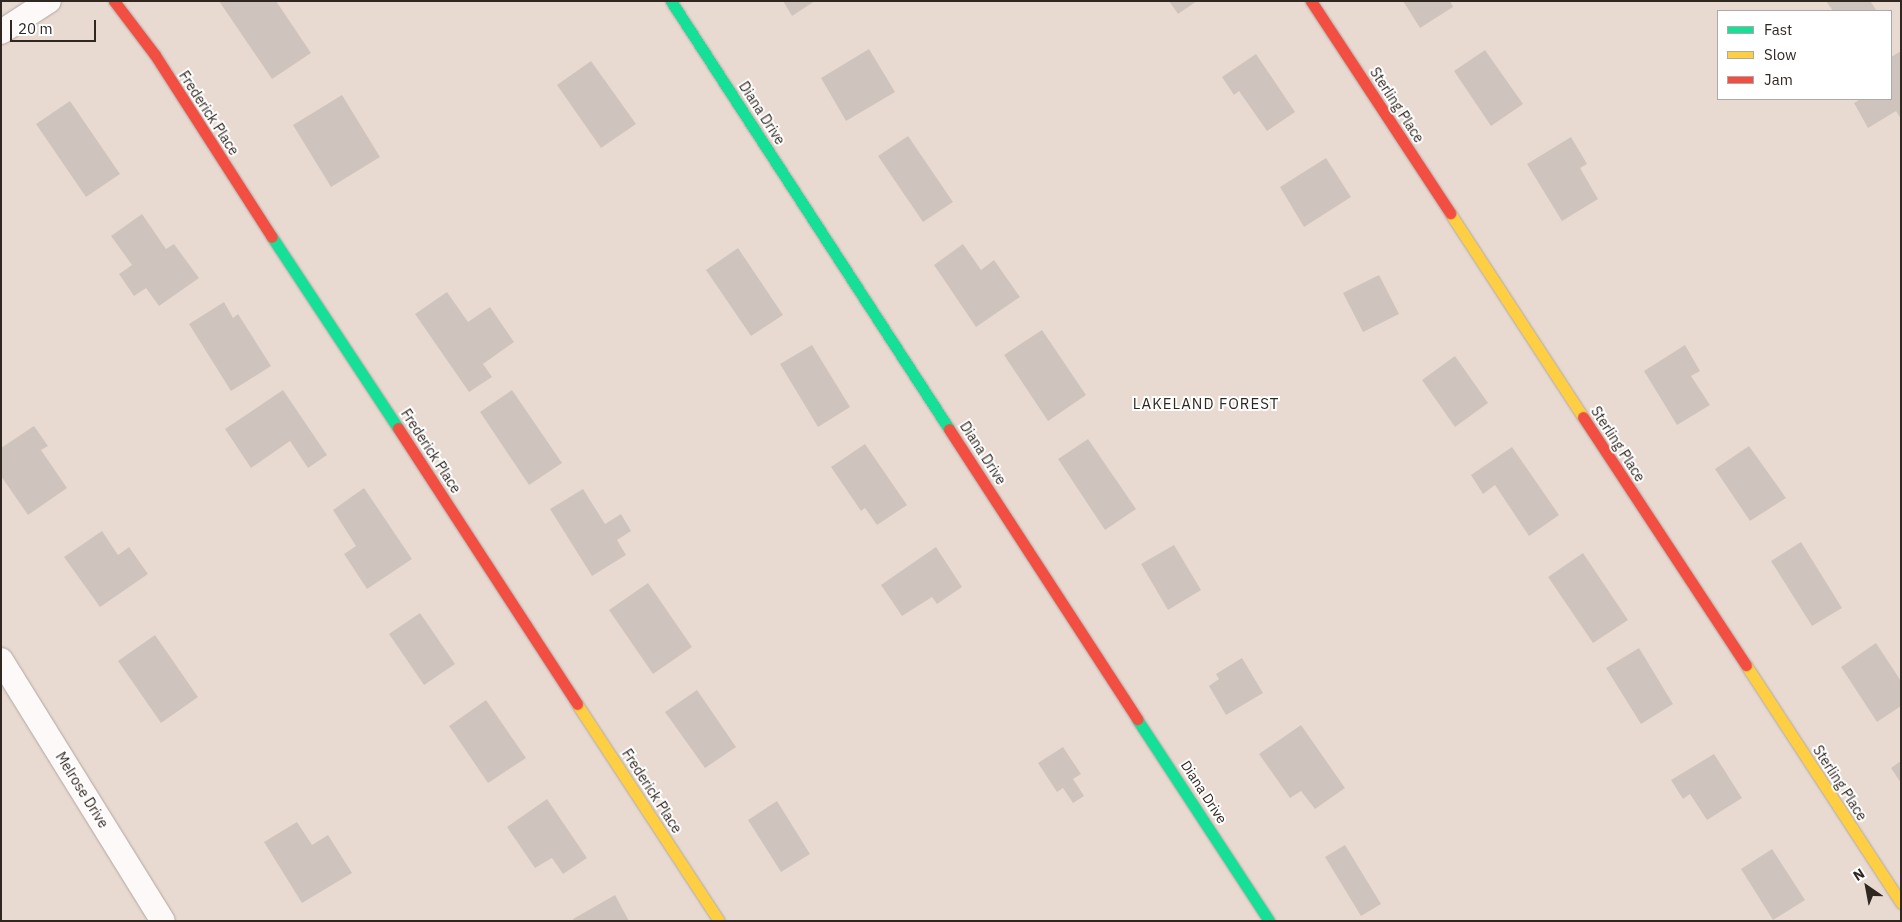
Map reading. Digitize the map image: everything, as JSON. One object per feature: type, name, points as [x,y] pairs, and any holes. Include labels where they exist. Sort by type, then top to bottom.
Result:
[{"type":"street","points":[[1,32],[49,1]]},
{"type":"street","name":"Frederick Place","points":[[114,1],[155,55],[306,290],[362,372],[719,921]]},
{"type":"street","name":"Diana Drive","points":[[671,1],[1270,921]]},
{"type":"street","name":"Sterling Place","points":[[1311,1],[1901,903]]},
{"type":"street","name":"Melrose Drive","points":[[1,660],[163,921]]},
{"type":"building","points":[[219,1],[276,1],[311,53],[272,79]]},
{"type":"building","points":[[783,1],[815,1],[792,16]]},
{"type":"building","points":[[1169,1],[1197,1],[1178,14]]},
{"type":"building","points":[[1403,1],[1450,1],[1453,7],[1420,28]]},
{"type":"building","points":[[1826,1],[1870,1],[1876,10],[1832,10]]},
{"type":"building","points":[[869,49],[895,92],[846,121],[821,78]]},
{"type":"building","points":[[1485,50],[1523,104],[1491,126],[1454,71]]},
{"type":"building","points":[[1901,51],[1901,119],[1896,111],[1868,128],[1854,103],[1859,100],[1892,100],[1892,56]]},
{"type":"building","points":[[1256,54],[1295,112],[1267,131],[1239,91],[1234,95],[1222,77]]},
{"type":"building","points":[[591,61],[636,124],[601,148],[557,85]]},
{"type":"building","points":[[342,95],[380,157],[331,187],[293,125]]},
{"type":"building","points":[[70,101],[120,174],[86,197],[36,124]]},
{"type":"building","points":[[908,136],[953,202],[923,222],[878,156]]},
{"type":"building","points":[[1571,137],[1587,164],[1580,168],[1598,199],[1562,221],[1527,164]]},
{"type":"building","points":[[1326,158],[1351,197],[1304,227],[1280,187]]},
{"type":"building","points":[[142,214],[166,249],[174,244],[199,278],[159,306],[146,288],[134,296],[119,274],[132,265],[111,236]]},
{"type":"building","points":[[963,244],[981,270],[994,260],[1020,297],[976,327],[934,265]]},
{"type":"building","points":[[738,248],[783,315],[751,336],[706,270]]},
{"type":"building","points":[[1379,275],[1399,314],[1363,332],[1343,293]]},
{"type":"building","points":[[447,292],[468,322],[490,307],[514,342],[483,364],[492,377],[469,392],[415,314]]},
{"type":"building","points":[[224,302],[233,318],[238,314],[271,366],[231,391],[189,324]]},
{"type":"building","points":[[1042,330],[1086,395],[1048,421],[1004,355]]},
{"type":"building","points":[[812,345],[850,407],[818,427],[780,364]]},
{"type":"building","points":[[1685,345],[1700,371],[1691,376],[1710,405],[1677,425],[1644,371]]},
{"type":"building","points":[[1455,356],[1488,403],[1455,427],[1422,380]]},
{"type":"building","points":[[283,390],[327,455],[308,468],[290,441],[251,468],[225,429]]},
{"type":"building","points":[[512,390],[562,463],[529,485],[480,412]]},
{"type":"building","points":[[34,426],[48,446],[41,450],[67,488],[28,515],[1,476],[1,448]]},
{"type":"building","points":[[1088,439],[1136,509],[1105,530],[1058,459]]},
{"type":"building","points":[[865,444],[907,505],[877,525],[865,508],[861,511],[831,467]]},
{"type":"building","points":[[1749,446],[1786,498],[1750,521],[1715,469]]},
{"type":"building","points":[[1512,447],[1559,515],[1529,536],[1495,485],[1483,494],[1471,475]]},
{"type":"building","points":[[364,488],[412,559],[367,589],[344,554],[356,546],[333,510]]},
{"type":"building","points":[[583,489],[605,524],[621,514],[631,531],[617,540],[626,555],[592,576],[550,509]]},
{"type":"building","points":[[102,531],[118,555],[129,547],[148,574],[100,607],[64,557]]},
{"type":"building","points":[[1801,542],[1842,608],[1812,626],[1771,561]]},
{"type":"building","points":[[1174,545],[1201,590],[1168,610],[1141,564]]},
{"type":"building","points":[[936,547],[962,587],[937,604],[932,597],[902,616],[881,585]]},
{"type":"building","points":[[1583,553],[1628,620],[1593,643],[1548,577]]},
{"type":"building","points":[[648,583],[692,647],[653,674],[609,610]]},
{"type":"building","points":[[420,613],[455,664],[424,685],[389,634]]},
{"type":"building","points":[[155,635],[198,697],[161,723],[118,661]]},
{"type":"building","points":[[1876,643],[1901,681],[1901,706],[1877,722],[1841,667]]},
{"type":"building","points":[[1639,648],[1673,704],[1641,724],[1606,668]]},
{"type":"building","points":[[1242,658],[1263,693],[1226,715],[1209,686],[1219,679],[1216,674]]},
{"type":"building","points":[[697,690],[736,747],[705,768],[665,712]]},
{"type":"building","points":[[486,700],[526,758],[488,783],[449,726]]},
{"type":"building","points":[[1301,725],[1345,788],[1315,809],[1301,791],[1290,798],[1259,754]]},
{"type":"building","points":[[1063,747],[1081,774],[1073,779],[1084,796],[1073,803],[1063,788],[1057,792],[1038,763]]},
{"type":"building","points":[[1714,754],[1742,798],[1707,820],[1690,794],[1683,799],[1671,780]]},
{"type":"building","points":[[1901,761],[1901,783],[1891,768]]},
{"type":"building","points":[[547,799],[587,858],[563,874],[552,858],[535,868],[507,827]]},
{"type":"building","points":[[777,801],[810,854],[781,872],[748,820]]},
{"type":"building","points":[[297,822],[312,845],[328,835],[352,873],[302,903],[264,842]]},
{"type":"building","points":[[1345,845],[1381,904],[1361,916],[1325,857]]},
{"type":"building","points":[[1772,849],[1805,900],[1773,920],[1741,869]]},
{"type":"building","points":[[615,895],[629,921],[574,921],[573,919]]},
{"type":"traffic: fast","points":[[671,1],[949,429]]},
{"type":"traffic: fast","points":[[272,237],[398,428]]},
{"type":"traffic: fast","points":[[1137,719],[1269,921]]},
{"type":"traffic: slow","points":[[1450,213],[1583,417]]},
{"type":"traffic: slow","points":[[1746,665],[1901,903]]},
{"type":"traffic: slow","points":[[577,704],[719,921]]},
{"type":"traffic: jam","points":[[114,1],[155,55],[272,237]]},
{"type":"traffic: jam","points":[[1311,1],[1450,213]]},
{"type":"traffic: jam","points":[[1583,417],[1746,665]]},
{"type":"traffic: jam","points":[[398,428],[577,704]]},
{"type":"traffic: jam","points":[[949,429],[1137,719]]},
{"type":"district","name":"LAKELAND FOREST","points":[[1206,404]]}]
